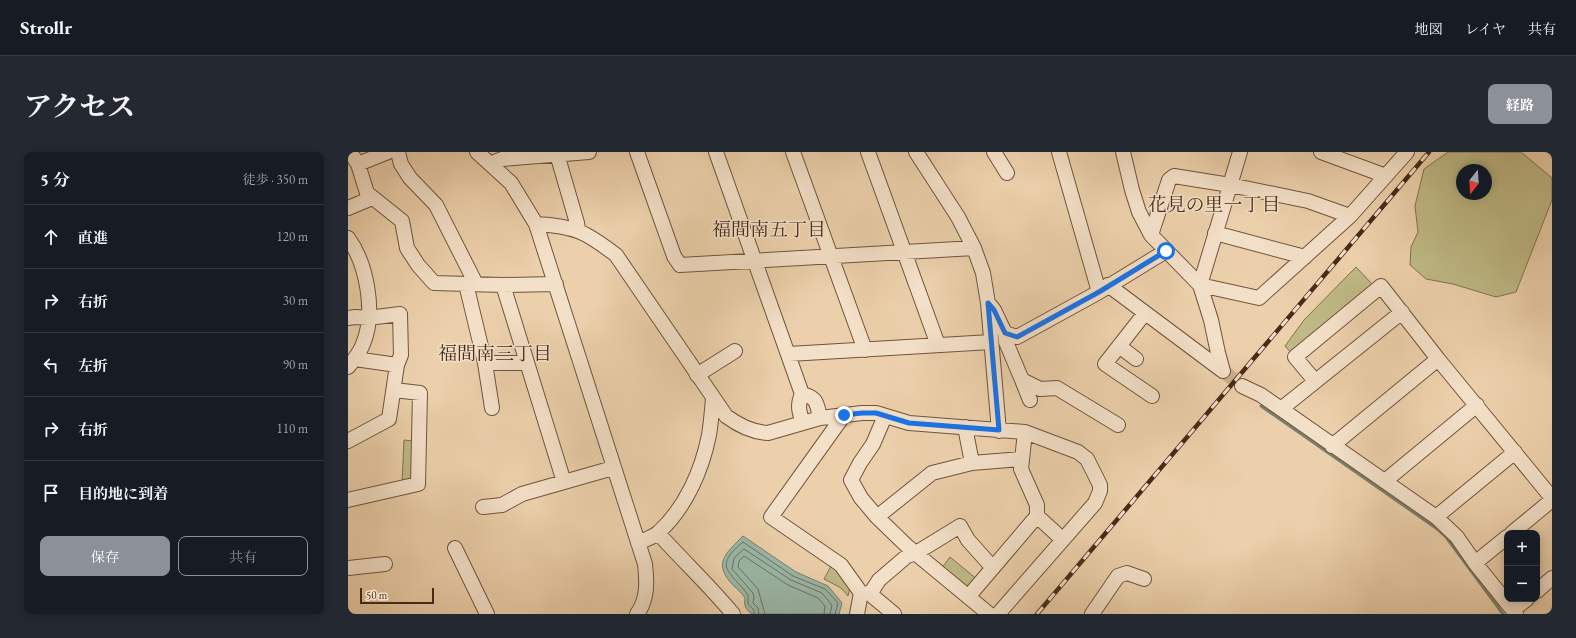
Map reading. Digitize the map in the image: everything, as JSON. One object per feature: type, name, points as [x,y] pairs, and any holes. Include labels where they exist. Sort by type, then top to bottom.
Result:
[{"type":"street","points":[[350,152],[358,164],[367,193],[402,221],[407,248],[418,265],[434,283],[503,285],[556,284]]},
{"type":"street","points":[[358,164],[388,152]]},
{"type":"street","points":[[398,152],[401,164],[410,178],[436,205],[471,284],[492,408]]},
{"type":"street","points":[[477,152],[491,158],[502,159],[589,152]]},
{"type":"street","points":[[637,152],[674,256],[680,265],[974,248]]},
{"type":"street","points":[[716,152],[802,394],[798,407],[803,423]]},
{"type":"street","points":[[793,152],[865,350]]},
{"type":"street","points":[[868,152],[938,345]]},
{"type":"street","points":[[916,152],[958,217],[974,248],[983,273],[988,303],[999,430]]},
{"type":"street","points":[[994,152],[1007,173]]},
{"type":"street","points":[[1059,152],[1104,288],[1145,313],[1223,371],[1211,320],[1200,285],[1151,235],[1139,212],[1123,152]]},
{"type":"street","points":[[1200,285],[1240,152]]},
{"type":"street","points":[[1321,152],[1386,176]]},
{"type":"street","points":[[1200,285],[1259,298],[1350,216],[1407,152]]},
{"type":"street","points":[[557,154],[578,230]]},
{"type":"street","points":[[491,158],[511,183],[536,224],[556,284],[613,468],[645,564],[646,592],[641,609],[637,614]]},
{"type":"street","points":[[1151,235],[1169,180],[1174,176],[1230,185],[1308,201],[1350,216]]},
{"type":"street","points":[[348,208],[372,198]]},
{"type":"street","points":[[536,224],[555,225],[578,230],[594,238],[616,255],[713,398],[726,416],[736,423],[760,432],[768,433],[820,418],[862,413],[876,413],[909,423],[1025,432],[1078,452],[1087,459],[1100,485],[1100,491],[1095,503],[998,614]]},
{"type":"street","points":[[1215,233],[1305,257]]},
{"type":"street","points":[[348,238],[354,260],[366,275],[368,323],[364,343],[351,363]]},
{"type":"street","points":[[1005,333],[1017,337],[1166,251]]},
{"type":"street","points":[[503,285],[564,482]]},
{"type":"street","points":[[1315,381],[1295,357],[1381,286],[1438,359],[1552,499],[1516,530]]},
{"type":"street","points":[[988,303],[994,310],[1005,333],[1006,342],[1030,400]]},
{"type":"street","points":[[1281,409],[1402,312]]},
{"type":"street","points":[[1145,313],[1106,364],[1152,396]]},
{"type":"street","points":[[348,328],[400,314],[401,355],[397,365],[389,419],[348,441]]},
{"type":"street","points":[[348,318],[355,317],[368,323]]},
{"type":"street","points":[[789,354],[991,342]]},
{"type":"street","points":[[1119,346],[1136,359]]},
{"type":"street","points":[[698,375],[734,351]]},
{"type":"street","points":[[1332,446],[1438,359]]},
{"type":"street","points":[[351,363],[397,365]]},
{"type":"street","points":[[485,363],[526,363]]},
{"type":"street","points":[[1022,380],[1040,389],[1057,388],[1118,425]]},
{"type":"street","points":[[1242,386],[1261,394],[1332,446],[1436,517],[1457,536],[1475,563],[1515,612],[1524,602]]},
{"type":"street","points":[[348,500],[418,484],[420,393],[394,390]]},
{"type":"street","points":[[802,394],[811,396],[815,400],[820,418]]},
{"type":"street","points":[[638,543],[658,533],[679,510],[691,488],[700,466],[709,435],[713,398]]},
{"type":"street","points":[[1385,481],[1477,405]]},
{"type":"street","points":[[844,415],[771,517],[841,565],[865,593],[894,614]]},
{"type":"street","points":[[885,416],[873,444],[851,480],[861,498],[877,517],[908,547],[989,614]]},
{"type":"street","points":[[965,428],[972,463]]},
{"type":"street","points":[[968,597],[1038,516],[1038,506],[1021,469],[1025,432]]},
{"type":"street","points":[[1436,517],[1515,452]]},
{"type":"street","points":[[877,517],[932,474],[972,463],[1022,459]]},
{"type":"street","points":[[483,507],[502,506],[522,494],[613,468]]},
{"type":"street","points":[[1038,516],[1062,539]]},
{"type":"street","points":[[857,614],[865,593],[907,556],[916,553],[960,526],[968,540],[993,568]]},
{"type":"street","points":[[658,533],[682,560],[709,586],[732,614]]},
{"type":"street","points":[[1475,563],[1504,539]]},
{"type":"street","points":[[455,548],[487,614]]},
{"type":"street","points":[[348,568],[385,564]]},
{"type":"street","points":[[1092,614],[1118,576],[1127,573],[1144,579]]},
{"type":"street","points":[[1540,588],[1552,578]]},
{"type":"shaded area","points":[[1448,152],[1521,152],[1552,178],[1552,200],[1516,292],[1496,297],[1453,284],[1426,279],[1410,265],[1411,247],[1418,232],[1415,206],[1424,169]]},
{"type":"shaded area","points":[[1356,267],[1373,285],[1292,354],[1285,346],[1304,320]]},
{"type":"shaded area","points":[[404,440],[413,441],[414,477],[402,484]]},
{"type":"shaded area","points":[[950,557],[978,580],[970,588],[965,588],[941,569]]},
{"type":"shaded area","points":[[831,566],[840,573],[850,587],[848,596],[841,588],[824,579]]},
{"type":"water","points":[[743,536],[796,572],[828,586],[842,603],[839,614],[752,614],[746,609],[745,598],[727,578],[722,565],[726,554]]},
{"type":"waterway","points":[[1261,406],[1436,528],[1446,537],[1503,614]]},
{"type":"tunnel","points":[[1223,371],[1242,386]]},
{"type":"railway","points":[[1037,614],[1429,152]]},
{"type":"district","name":"花見の里一丁目","points":[[1214,204]]},
{"type":"district","name":"福間南五丁目","points":[[769,229]]},
{"type":"district","name":"福間南三丁目","points":[[495,353]]},
{"type":"route","points":[[844,415],[876,413],[909,423],[999,430],[988,303],[994,310],[1005,333],[1017,337],[1099,292],[1108,285],[1166,251]]}]
